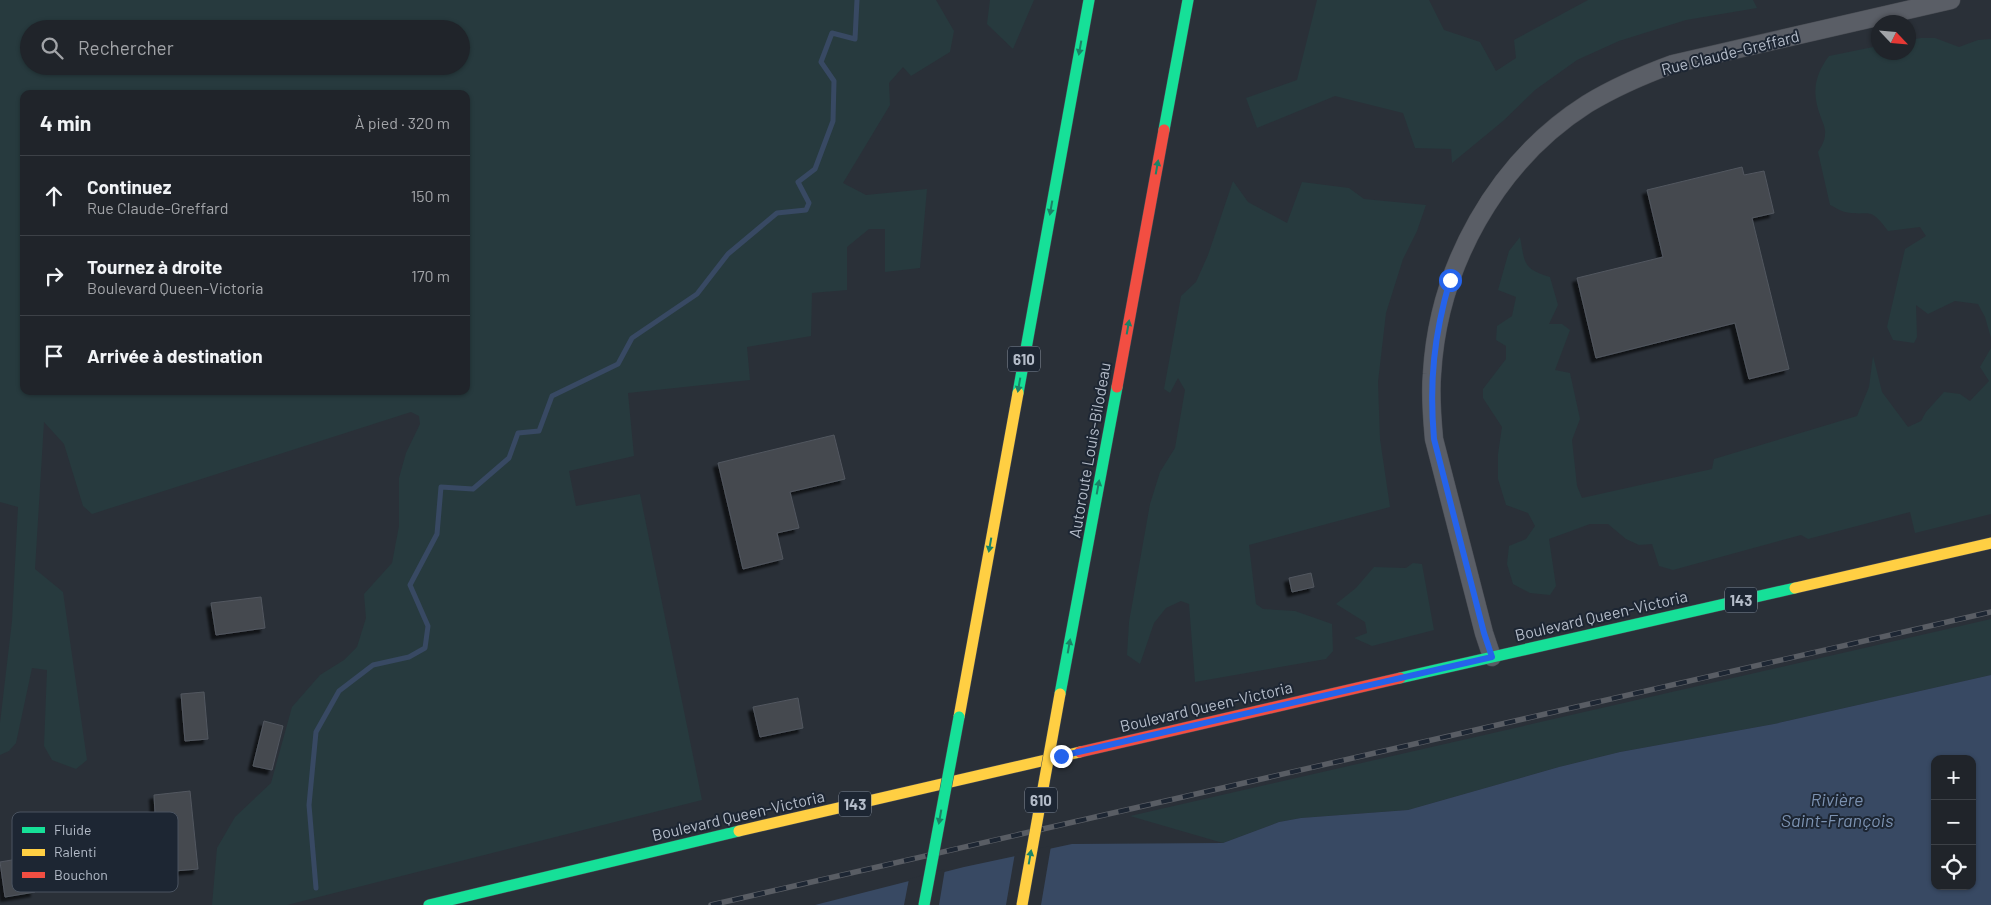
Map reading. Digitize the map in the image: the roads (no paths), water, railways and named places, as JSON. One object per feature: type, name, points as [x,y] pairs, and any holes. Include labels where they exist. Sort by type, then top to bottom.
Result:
[{"type":"main road","name":"610","points":[[924,905],[1089,0]]},
{"type":"main road","name":"Autoroute Louis-Bilodeau","points":[[1022,905],[1188,0]]},
{"type":"main road","name":"Boulevard Queen-Victoria","points":[[429,905],[882,797],[1991,543]]},
{"type":"street","name":"Rue Claude-Greffard","points":[[1492,657],[1484,633],[1434,439],[1432,375],[1436,335],[1450,280],[1462,250],[1494,194],[1536,145],[1560,124],[1593,101],[1643,75],[1673,64],[1951,0]]},
{"type":"water","name":"Rivière Saint-François","points":[[1991,675],[1991,905],[815,905],[964,867],[1072,844],[1223,843],[1279,822],[1301,818],[1408,810],[1559,767],[1620,752],[1774,724]]},
{"type":"waterway","points":[[316,888],[309,805],[316,732],[339,691],[373,665],[409,657],[425,648],[428,626],[410,585],[437,534],[441,487],[473,489],[509,458],[518,433],[539,431],[552,396],[618,364],[632,338],[697,294],[728,254],[777,213],[806,210],[809,203],[798,182],[815,169],[833,121],[834,81],[821,62],[832,33],[855,39],[857,0]]},
{"type":"railway","points":[[711,905],[1991,612]]}]
